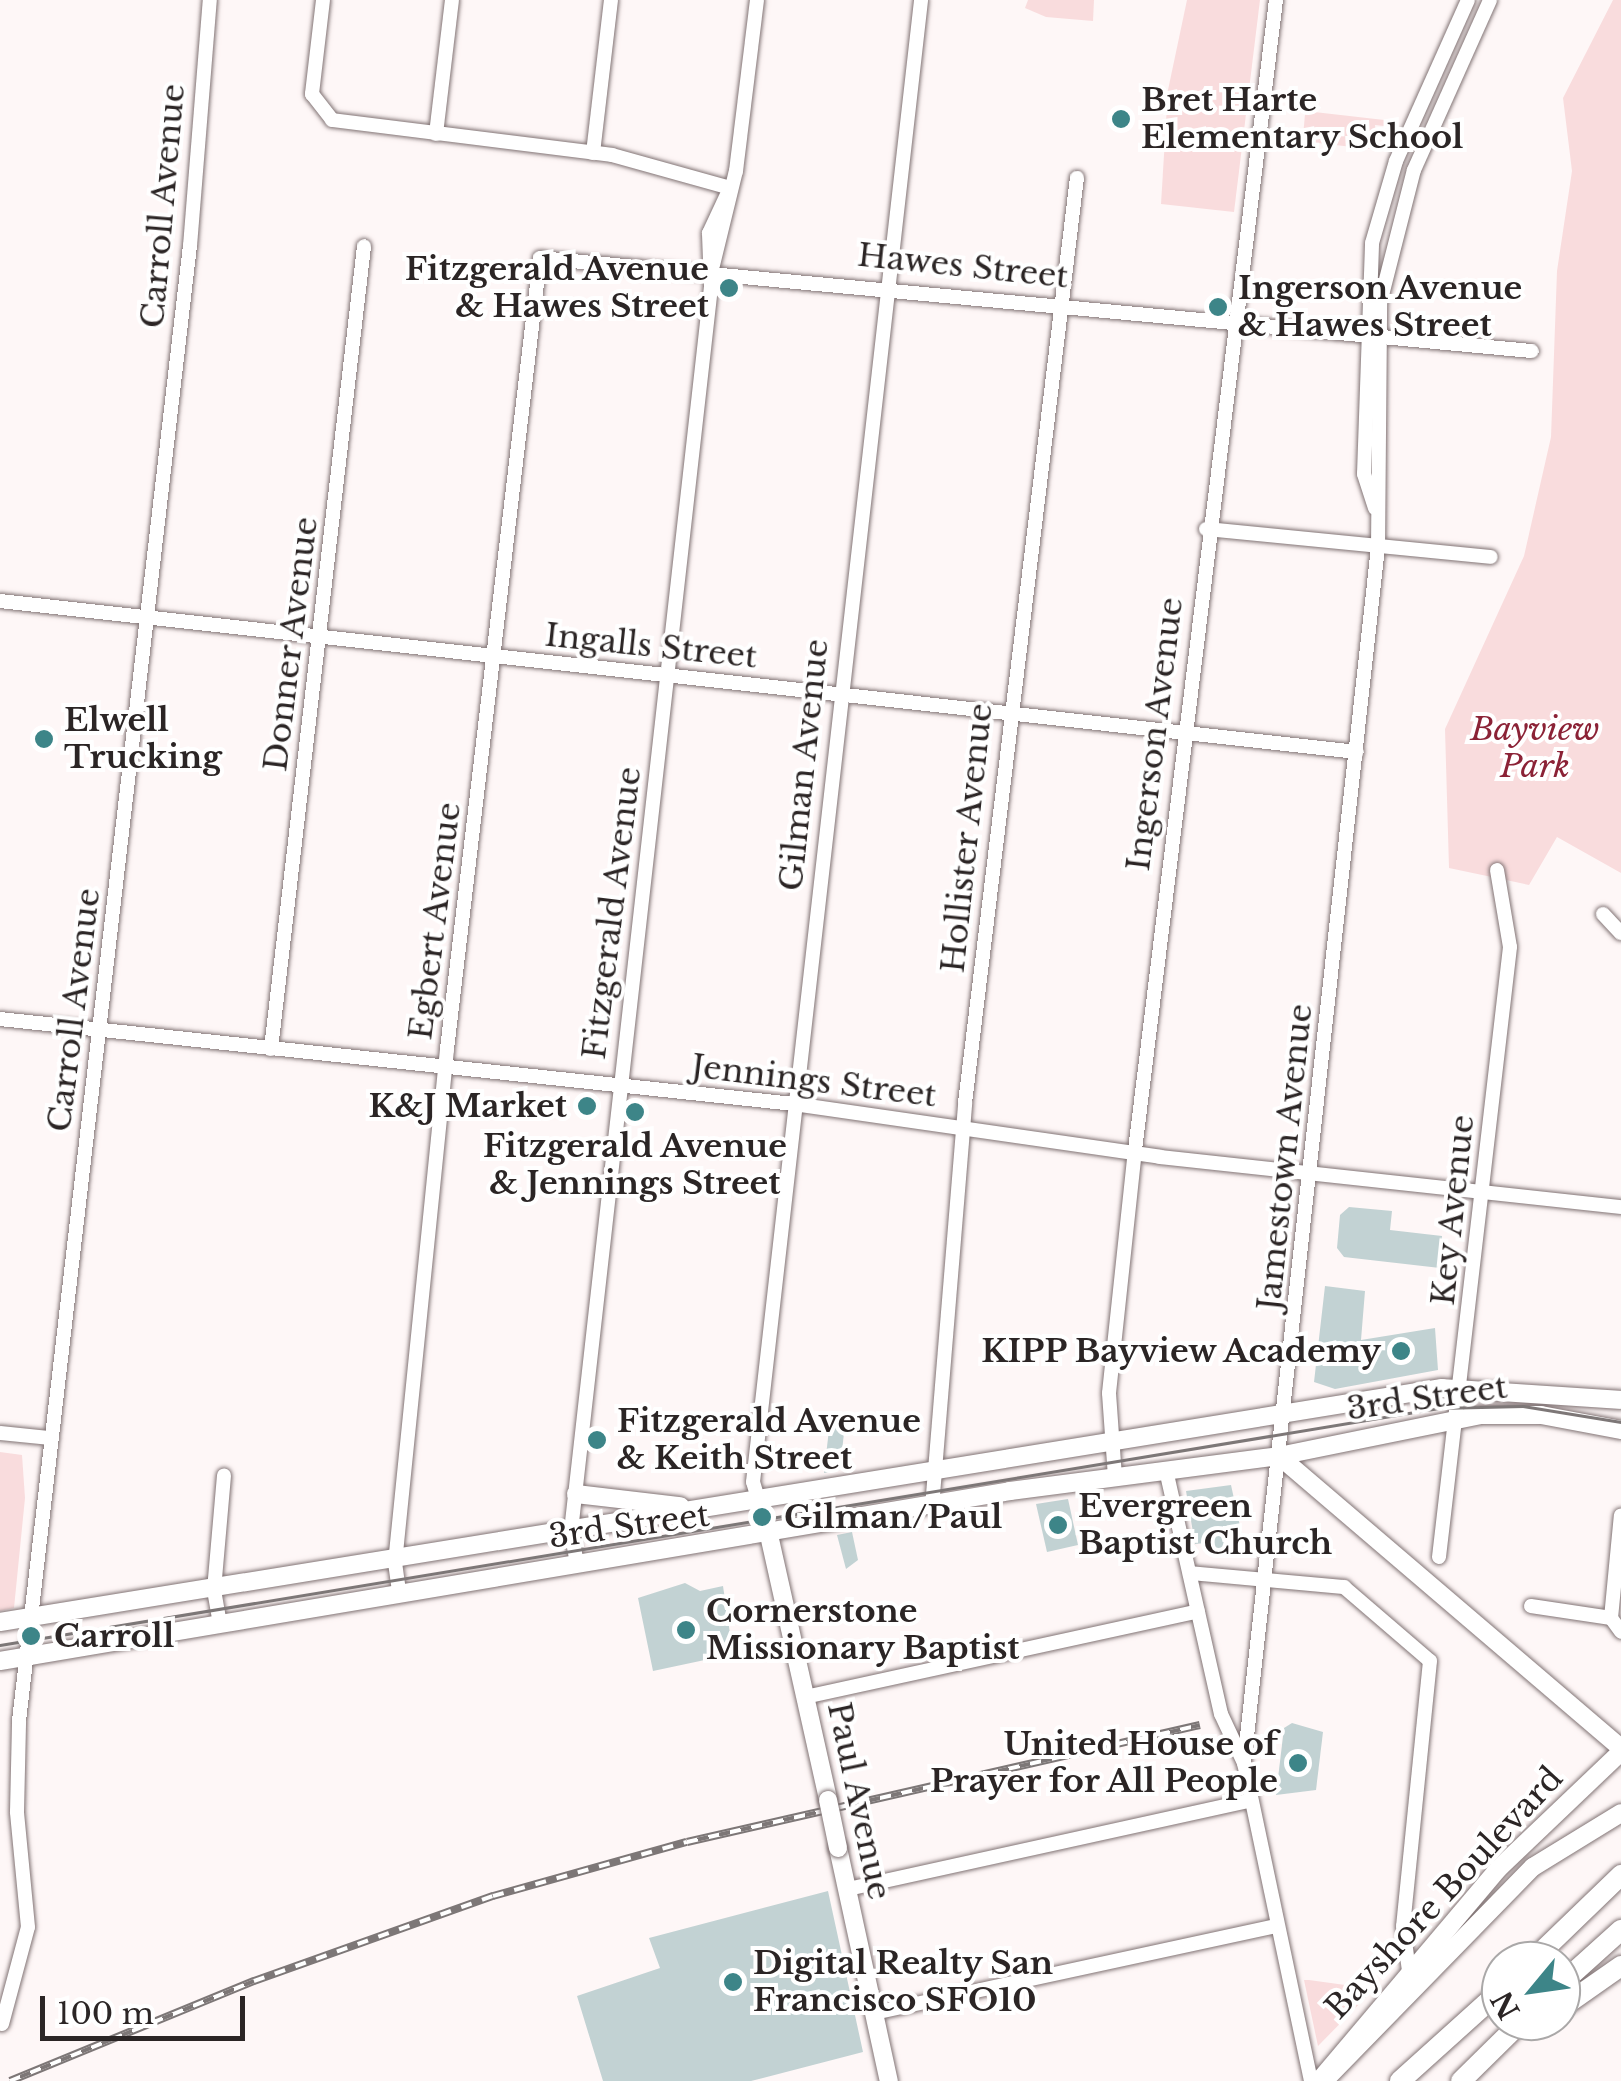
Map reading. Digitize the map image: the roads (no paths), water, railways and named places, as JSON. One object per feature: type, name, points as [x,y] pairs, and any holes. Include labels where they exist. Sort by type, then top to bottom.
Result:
[{"type":"highway","points":[[1553,1941],[1621,1875]]},
{"type":"highway","points":[[1581,1966],[1621,1930]]},
{"type":"highway","points":[[1581,1994],[1621,1966]]},
{"type":"highway","points":[[1400,2081],[1481,2008]]},
{"type":"highway","points":[[1461,2081],[1503,2041]]},
{"type":"main road","name":"3rd Street","points":[[0,1622],[395,1564],[757,1499],[1110,1446],[1461,1387],[1621,1400]]},
{"type":"main road","name":"3rd Street","points":[[0,1661],[399,1591],[1114,1477],[1279,1456],[1457,1419],[1513,1414],[1621,1430]]},
{"type":"main road","points":[[1279,1456],[1621,1750]]},
{"type":"main road","points":[[576,1494],[700,1509]]},
{"type":"main road","name":"Paul Avenue","points":[[769,1535],[889,2081]]},
{"type":"main road","name":"Bayshore Boulevard","points":[[1318,2081],[1409,1971],[1621,1750]]},
{"type":"main road","name":"Bayshore Boulevard","points":[[1318,2081],[1533,1866],[1621,1813]]},
{"type":"street","name":"Carroll Avenue","points":[[2,2024],[28,1927],[17,1812],[26,1656],[147,618],[210,0]]},
{"type":"street","points":[[323,0],[316,109],[332,120],[593,153],[730,188]]},
{"type":"street","points":[[436,134],[452,0]]},
{"type":"street","points":[[593,153],[611,0]]},
{"type":"street","name":"Fitzgerald Avenue","points":[[577,1564],[572,1530],[712,268],[730,188],[757,0]]},
{"type":"street","name":"Gilman Avenue","points":[[769,1535],[757,1499],[794,1104],[920,0]]},
{"type":"street","name":"Ingerson Avenue","points":[[1114,1477],[1108,1393],[1206,528],[1276,0]]},
{"type":"street","name":"Jamestown Avenue","points":[[1318,2081],[1248,1802],[1244,1763],[1378,548],[1379,517],[1364,474],[1382,202],[1468,0]]},
{"type":"street","name":"Jamestown Avenue","points":[[1372,338],[1405,195],[1490,0]]},
{"type":"street","name":"Hollister Avenue","points":[[932,1507],[930,1472],[1009,712],[1056,304],[1076,178]]},
{"type":"street","name":"Donner Avenue","points":[[271,1048],[364,246]]},
{"type":"street","name":"Hawes Street","points":[[540,258],[712,268],[1231,325],[1532,350]]},
{"type":"street","name":"Egbert Avenue","points":[[399,1591],[395,1564],[446,1068],[540,258]]},
{"type":"street","points":[[1206,528],[1491,558]]},
{"type":"street","name":"Ingalls Street","points":[[0,602],[1009,712],[1182,737],[1356,752]]},
{"type":"street","name":"Key Avenue","points":[[1439,1556],[1510,946],[1497,870]]},
{"type":"street","points":[[1603,914],[1621,933]]},
{"type":"street","name":"Jennings Street","points":[[0,1019],[794,1104],[1311,1172],[1621,1207]]},
{"type":"street","points":[[0,1434],[49,1438]]},
{"type":"street","points":[[1166,1470],[1221,1714],[1244,1763]]},
{"type":"street","points":[[220,1624],[214,1590],[224,1476]]},
{"type":"street","points":[[1621,1515],[1611,1618],[1621,1632]]},
{"type":"street","points":[[1190,1573],[1356,1592],[1425,1653],[1433,1670],[1403,1926],[1409,1971]]},
{"type":"street","points":[[1531,1606],[1611,1618]]},
{"type":"street","points":[[805,1696],[1198,1611]]},
{"type":"street","points":[[848,1889],[1248,1802]]},
{"type":"street","points":[[874,2013],[1277,1926]]},
{"type":"tram line","points":[[0,1645],[1439,1408],[1523,1406],[1621,1422]]},
{"type":"railway","points":[[10,2081],[254,1981],[493,1896],[687,1842],[1200,1725]]},
{"type":"place","name":"Bret Harte Elementary School","points":[[1121,119]]},
{"type":"place","name":"Fitzgerald Avenue & Hawes Street","points":[[729,288]]},
{"type":"place","name":"Ingerson Avenue & Hawes Street","points":[[1218,307]]},
{"type":"place","name":"Elwell Trucking","points":[[44,739]]},
{"type":"place","name":"K&J Market","points":[[587,1106]]},
{"type":"place","name":"Fitzgerald Avenue & Jennings Street","points":[[635,1112]]},
{"type":"place","name":"KIPP Bayview Academy","points":[[1401,1351]]},
{"type":"place","name":"Fitzgerald Avenue & Keith Street","points":[[597,1440]]},
{"type":"place","name":"Gilman/Paul","points":[[762,1517]]},
{"type":"place","name":"Evergreen Baptist Church","points":[[1058,1525]]},
{"type":"place","name":"Cornerstone Missionary Baptist","points":[[686,1630]]},
{"type":"place","name":"Carroll","points":[[31,1636]]},
{"type":"place","name":"United House of Prayer for All People","points":[[1298,1763]]},
{"type":"place","name":"Digital Realty San Francisco SFO10","points":[[733,1982]]},
{"type":"park label","name":"Bayview Park","points":[[1535,748]]}]
